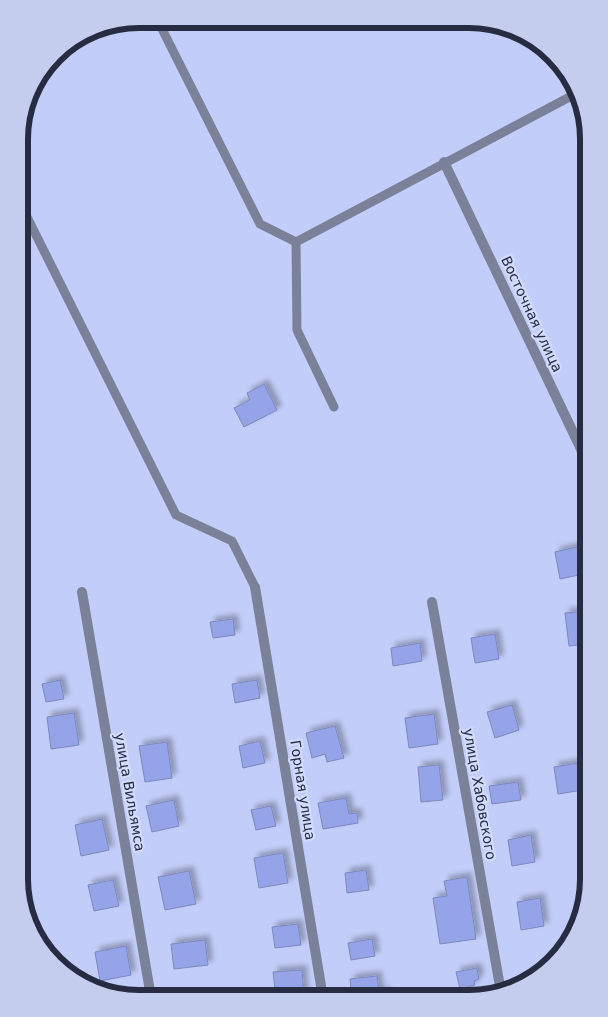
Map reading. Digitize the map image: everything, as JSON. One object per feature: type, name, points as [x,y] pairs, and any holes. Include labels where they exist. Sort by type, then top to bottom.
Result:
[{"type":"street","name":"Восточная улица","points":[[444,162],[580,448]]},
{"type":"street","name":"Горная улица","points":[[256,587],[322,990]]},
{"type":"street","name":"улица Вильямса","points":[[82,592],[150,990]]},
{"type":"street","name":"улица Хабовского","points":[[432,602],[500,985]]},
{"type":"lane","points":[[162,28],[260,224],[296,242]]},
{"type":"lane","points":[[296,242],[572,96]]},
{"type":"lane","points":[[28,219],[176,515],[232,541],[256,587]]},
{"type":"lane","points":[[296,242],[297,330],[334,407]]},
{"type":"building","points":[[264,384],[277,410],[244,427],[234,408],[250,400],[247,393]]},
{"type":"building","points":[[577,547],[580,560],[580,575],[560,579],[555,552]]},
{"type":"building","points":[[580,612],[580,645],[569,646],[565,613]]},
{"type":"building","points":[[233,619],[235,635],[213,638],[210,622]]},
{"type":"building","points":[[495,634],[499,659],[475,663],[471,638]]},
{"type":"building","points":[[420,643],[422,661],[393,666],[391,648]]},
{"type":"building","points":[[60,680],[64,699],[46,702],[42,684]]},
{"type":"building","points":[[257,680],[260,698],[235,703],[232,684]]},
{"type":"building","points":[[512,705],[519,730],[495,738],[487,712]]},
{"type":"building","points":[[74,713],[79,745],[51,749],[47,717]]},
{"type":"building","points":[[434,714],[438,744],[409,748],[405,718]]},
{"type":"building","points":[[335,726],[344,758],[327,762],[325,754],[312,758],[306,733]]},
{"type":"building","points":[[260,741],[265,763],[243,768],[239,746]]},
{"type":"building","points":[[167,742],[172,778],[145,782],[139,746]]},
{"type":"building","points":[[579,763],[580,790],[558,794],[554,767]]},
{"type":"building","points":[[439,765],[443,800],[421,802],[418,767]]},
{"type":"building","points":[[518,782],[521,800],[492,804],[489,786]]},
{"type":"building","points":[[346,798],[349,814],[357,813],[358,823],[323,829],[318,803]]},
{"type":"building","points":[[174,800],[179,826],[152,832],[146,806]]},
{"type":"building","points":[[271,806],[276,826],[256,830],[251,810]]},
{"type":"building","points":[[102,819],[109,850],[81,856],[75,825]]},
{"type":"building","points":[[531,835],[535,862],[512,866],[508,840]]},
{"type":"building","points":[[283,853],[288,883],[259,888],[254,858]]},
{"type":"building","points":[[366,870],[369,890],[347,893],[345,873]]},
{"type":"building","points":[[189,871],[196,904],[165,910],[158,877]]},
{"type":"building","points":[[467,877],[476,939],[440,944],[433,898],[447,896],[444,881]]},
{"type":"building","points":[[113,880],[119,906],[94,911],[88,885]]},
{"type":"building","points":[[540,898],[544,926],[521,930],[517,902]]},
{"type":"building","points":[[298,924],[301,945],[275,948],[272,927]]},
{"type":"building","points":[[372,939],[375,956],[351,960],[348,943]]},
{"type":"building","points":[[205,940],[208,965],[174,969],[171,944]]},
{"type":"building","points":[[126,946],[131,975],[100,981],[95,952]]},
{"type":"building","points":[[477,968],[479,979],[474,981],[475,985],[460,989],[456,972]]},
{"type":"building","points":[[302,970],[303,990],[275,990],[273,972]]},
{"type":"building","points":[[377,976],[379,990],[351,990],[350,979]]}]
